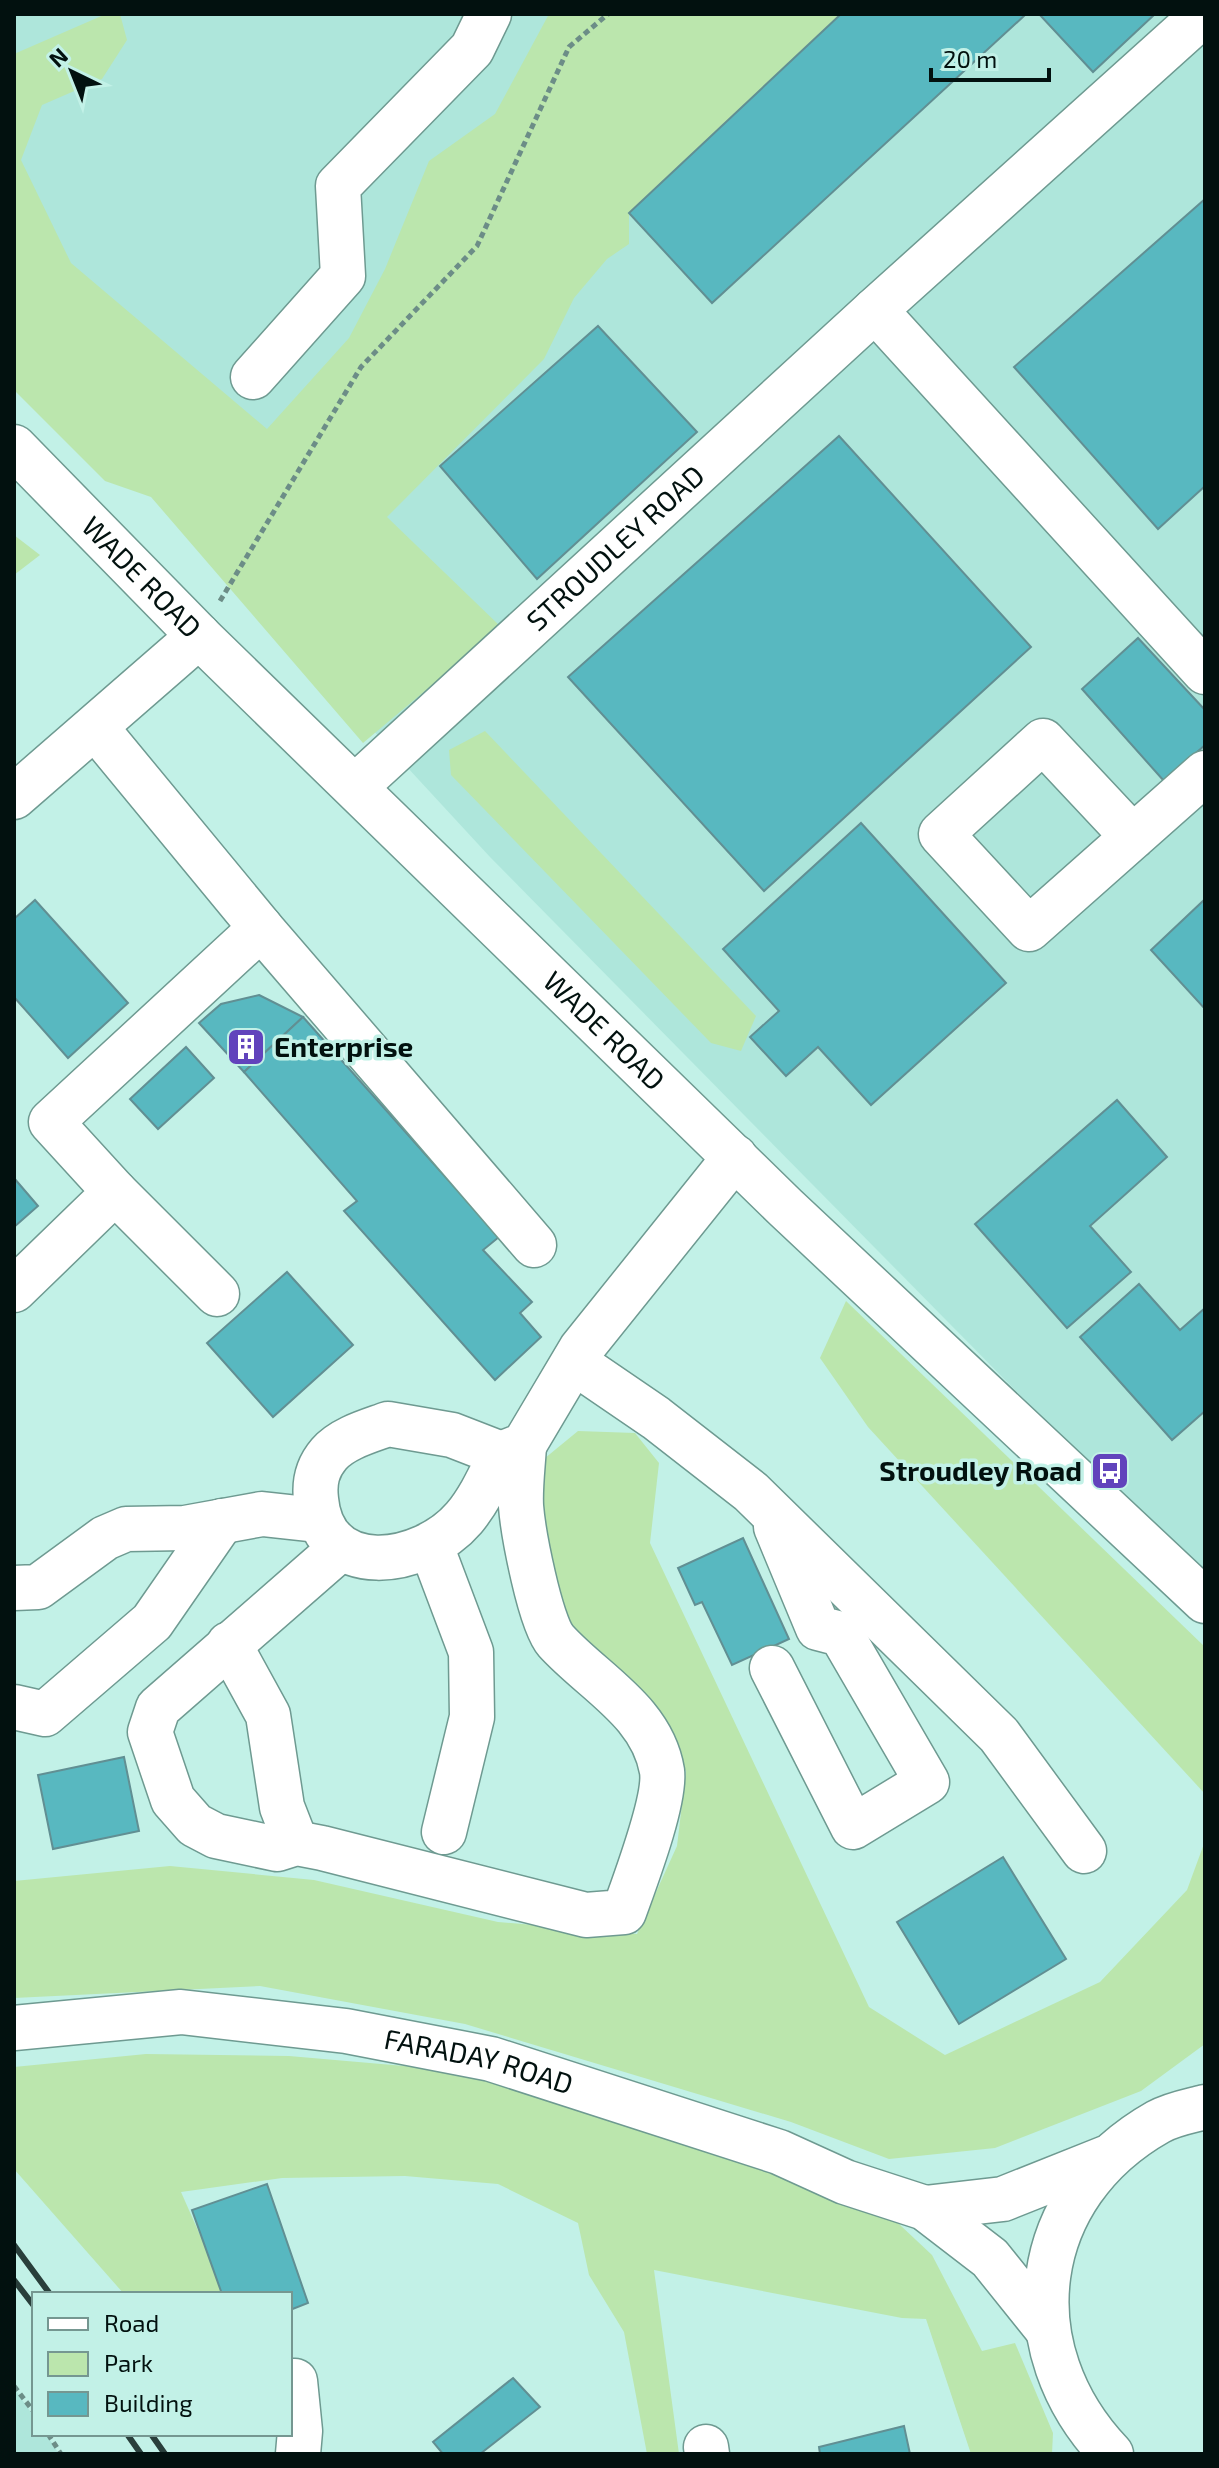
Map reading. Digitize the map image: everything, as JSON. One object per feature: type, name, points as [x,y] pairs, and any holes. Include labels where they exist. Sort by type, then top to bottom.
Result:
[{"type":"street","points":[[253,377],[343,276],[338,186],[472,49],[489,14]]},
{"type":"street","name":"STROUDLEY ROAD","points":[[356,786],[875,310],[1204,14]]},
{"type":"street","points":[[875,310],[1205,672]]},
{"type":"street","name":"WADE ROAD","points":[[16,453],[199,636],[735,1157],[1205,1601]]},
{"type":"street","points":[[14,797],[199,636]]},
{"type":"street","points":[[96,728],[261,928],[534,1245]]},
{"type":"street","points":[[1133,837],[1205,773]]},
{"type":"street","points":[[217,1294],[115,1192],[51,1122],[261,928]]},
{"type":"street","points":[[14,1590],[38,1587],[105,1538],[126,1529],[185,1528],[262,1514],[329,1534],[381,1561],[431,1546],[463,1519],[574,1362],[735,1157]]},
{"type":"street","points":[[14,1290],[115,1192]]},
{"type":"street","points":[[574,1362],[656,1418],[769,1510],[999,1735],[1084,1851]]},
{"type":"street","points":[[329,1534],[314,1480],[329,1453],[355,1436],[388,1424],[512,1450]]},
{"type":"street","points":[[329,1534],[229,1644],[158,1708],[150,1732],[173,1800],[195,1825],[216,1836],[277,1849],[296,1843],[586,1915],[624,1912],[650,1835],[662,1773],[651,1738],[618,1696],[554,1639],[538,1592],[512,1450]]},
{"type":"street","points":[[769,1510],[818,1628],[841,1634],[927,1782],[853,1827],[772,1668]]},
{"type":"street","points":[[14,1707],[45,1714],[152,1622],[222,1521]]},
{"type":"street","points":[[431,1546],[471,1652],[472,1717],[444,1832]]},
{"type":"street","points":[[229,1644],[268,1715],[282,1807],[296,1843]]},
{"type":"street","name":"FARADAY ROAD","points":[[14,2028],[181,2012],[346,2031],[491,2059],[764,2147],[845,2182],[925,2208],[990,2258],[1047,2329]]},
{"type":"street","points":[[1111,2454],[1085,2427],[1059,2380],[1047,2329],[1049,2267],[1070,2208],[1107,2158],[1160,2120],[1205,2107]]},
{"type":"street","name":"FARADAY ROAD","points":[[925,2208],[1003,2199],[1107,2158]]},
{"type":"street","points":[[295,2381],[300,2431],[298,2454]]},
{"type":"path","points":[[199,636],[361,367],[477,246],[569,47],[608,14]]},
{"type":"path","points":[[14,2386],[32,2409]]},
{"type":"path","points":[[49,2436],[61,2454]]},
{"type":"shaded area","points":[[14,14],[1205,14],[1205,1583],[490,857],[14,341]]},
{"type":"shaded area","points":[[14,2388],[32,2414],[32,2436],[47,2436],[59,2454],[14,2454]]},
{"type":"green space","points":[[106,14],[120,14],[127,40],[102,79],[42,105],[21,160],[71,263],[267,429],[349,338],[385,269],[429,161],[495,114],[549,14],[841,14],[629,213],[629,244],[607,259],[574,298],[544,359],[387,517],[501,627],[363,743],[151,497],[105,481],[14,390],[14,54]]},
{"type":"green space","points":[[14,535],[40,555],[14,575]]},
{"type":"green space","points":[[485,731],[756,1016],[741,1051],[711,1043],[451,775],[449,750]]},
{"type":"green space","points":[[846,1301],[1205,1647],[1205,1794],[868,1427],[820,1358]]},
{"type":"green space","points":[[578,1431],[635,1433],[659,1463],[650,1543],[869,2007],[945,2055],[1100,1982],[1187,1890],[1205,1841],[1205,2044],[1141,2091],[995,2148],[889,2159],[791,2122],[465,2024],[260,1986],[14,1998],[14,1881],[170,1866],[314,1880],[498,1922],[637,1934],[677,1846],[686,1771],[518,1567],[511,1486]]},
{"type":"green space","points":[[146,2054],[289,2056],[508,2075],[883,2209],[932,2255],[982,2351],[1015,2343],[1053,2433],[1052,2454],[971,2454],[926,2319],[902,2318],[654,2270],[679,2454],[647,2454],[624,2332],[589,2275],[578,2223],[498,2184],[405,2176],[282,2178],[181,2192],[225,2292],[122,2292],[14,2169],[14,2067]]},
{"type":"building","points":[[841,14],[1025,15],[712,303],[629,213]]},
{"type":"building","points":[[1039,14],[1155,14],[1093,72]]},
{"type":"building","points":[[1205,199],[1205,486],[1158,529],[1014,367]]},
{"type":"building","points":[[598,326],[697,432],[537,579],[440,466]]},
{"type":"building","points":[[839,436],[1031,647],[764,891],[568,677]]},
{"type":"building","points":[[1138,638],[1205,710],[1205,745],[1164,781],[1082,689]]},
{"type":"building","points":[[861,823],[1006,983],[871,1105],[818,1047],[786,1076],[750,1037],[779,1011],[723,949]]},
{"type":"building","points":[[35,900],[128,1003],[68,1058],[14,997],[14,919]]},
{"type":"building","points":[[1203,901],[1205,903],[1205,1009],[1151,950]]},
{"type":"building","name":"Enterprise","points":[[259,995],[303,1017],[244,1072],[199,1023],[221,1004]]},
{"type":"building","points":[[303,1017],[499,1237],[483,1250],[532,1302],[520,1313],[541,1337],[495,1380],[344,1211],[357,1201],[244,1072]]},
{"type":"building","points":[[186,1047],[214,1078],[158,1129],[130,1099]]},
{"type":"building","points":[[1117,1100],[1167,1157],[1090,1226],[1131,1272],[1067,1328],[975,1224]]},
{"type":"building","points":[[14,1178],[38,1206],[14,1227]]},
{"type":"building","points":[[287,1272],[353,1345],[273,1417],[207,1343]]},
{"type":"building","points":[[1139,1284],[1180,1330],[1205,1308],[1205,1411],[1172,1440],[1080,1337]]},
{"type":"building","points":[[743,1538],[789,1639],[732,1665],[702,1602],[695,1605],[678,1568]]},
{"type":"building","points":[[124,1757],[139,1831],[53,1849],[38,1775]]},
{"type":"building","points":[[1003,1857],[1066,1959],[959,2024],[897,1922]]},
{"type":"building","points":[[267,2184],[308,2303],[292,2309],[292,2292],[221,2292],[192,2210]]},
{"type":"building","points":[[513,2378],[540,2407],[480,2454],[443,2454],[433,2442]]},
{"type":"building","points":[[904,2426],[910,2454],[820,2454],[819,2447]]},
{"type":"railway","points":[[14,2245],[49,2292]]},
{"type":"railway","points":[[14,2280],[32,2303]]},
{"type":"railway","points":[[128,2436],[141,2454]]},
{"type":"railway","points":[[152,2436],[165,2454]]},
{"type":"place","name":"Enterprise","points":[[246,1047]]},
{"type":"place","name":"Stroudley Road","points":[[1110,1471]]}]
